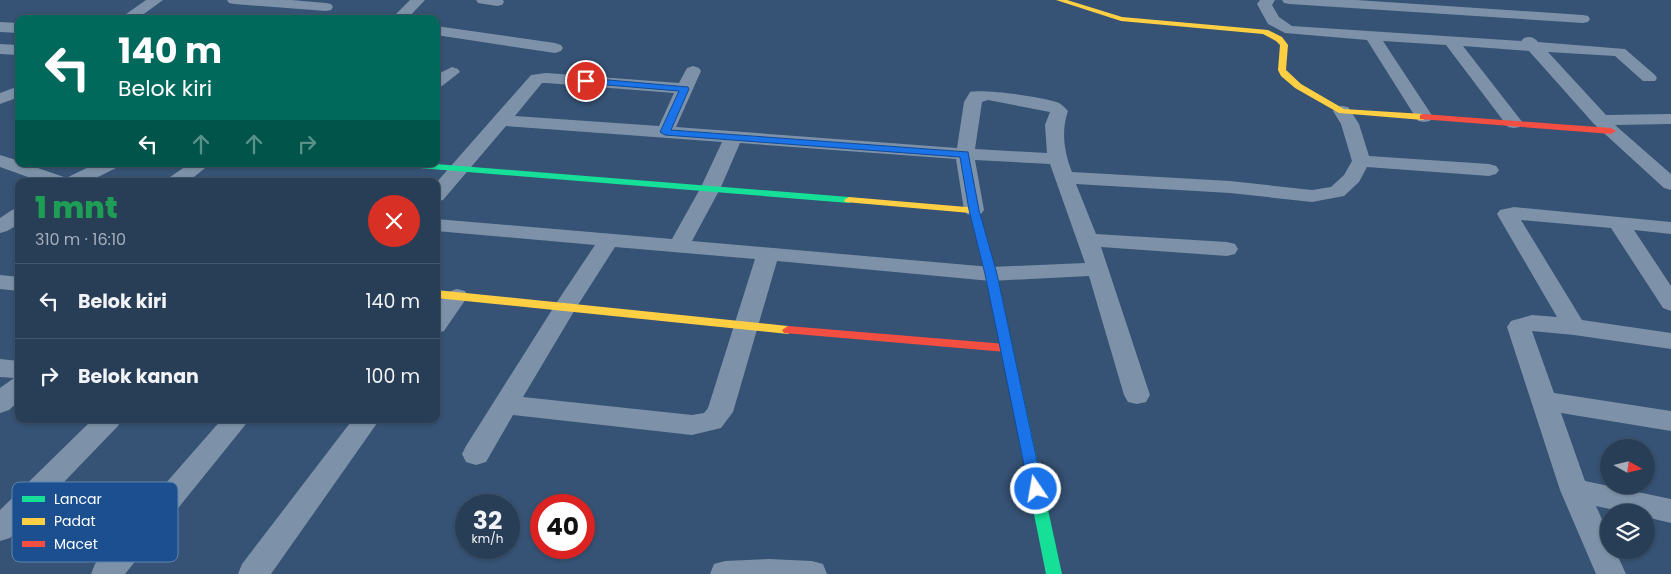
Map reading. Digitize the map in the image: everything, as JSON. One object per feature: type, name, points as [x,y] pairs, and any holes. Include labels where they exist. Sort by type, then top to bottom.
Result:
[{"type":"street","points":[[132,15],[156,0]]},
{"type":"street","points":[[234,0],[330,4]]},
{"type":"street","points":[[402,15],[418,0]]},
{"type":"street","points":[[1060,0],[1084,3],[1121,19],[1265,32],[1279,39],[1284,44],[1282,70],[1284,74],[1298,86],[1342,111],[1424,118],[1606,126],[1671,119]]},
{"type":"street","points":[[1268,0],[1264,4],[1272,20],[1278,26],[1290,30],[1619,52],[1649,78]]},
{"type":"street","points":[[1289,0],[1582,19],[1570,6]]},
{"type":"street","points":[[1491,0],[1606,126],[1671,184]]},
{"type":"street","points":[[316,15],[330,4]]},
{"type":"street","points":[[0,27],[15,28]]},
{"type":"street","points":[[440,31],[555,48]]},
{"type":"street","points":[[1372,36],[1424,118]]},
{"type":"street","points":[[1452,42],[1514,123]]},
{"type":"street","points":[[0,49],[15,50]]},
{"type":"street","points":[[665,132],[693,71]]},
{"type":"street","points":[[440,80],[452,72]]},
{"type":"street","points":[[440,191],[537,79],[546,78],[684,89]]},
{"type":"street","points":[[0,99],[15,93]]},
{"type":"street","points":[[1054,574],[991,274],[974,210],[965,154],[973,102],[976,96],[988,94],[1054,107],[1059,111],[1054,125],[1061,168],[1098,269],[1137,395]]},
{"type":"street","points":[[501,120],[965,154],[1061,168],[1312,196],[1337,192],[1352,178],[1362,161],[1350,124],[1342,111]]},
{"type":"street","points":[[679,246],[711,187],[733,138]]},
{"type":"street","points":[[0,161],[15,166]]},
{"type":"street","points":[[1362,161],[1489,170]]},
{"type":"street","points":[[440,166],[711,187],[974,210]]},
{"type":"street","points":[[17,167],[48,178]]},
{"type":"street","points":[[81,178],[103,167]]},
{"type":"street","points":[[181,178],[197,167]]},
{"type":"street","points":[[1574,328],[1507,214],[1514,213],[1671,228]]},
{"type":"street","points":[[0,227],[15,217]]},
{"type":"street","points":[[1618,222],[1671,303]]},
{"type":"street","points":[[440,225],[991,274],[1098,269]]},
{"type":"street","points":[[476,454],[608,240]]},
{"type":"street","points":[[1087,240],[1227,248]]},
{"type":"street","points":[[506,405],[692,425],[712,421],[720,412],[768,254]]},
{"type":"street","points":[[0,282],[15,284]]},
{"type":"street","points":[[440,314],[447,295],[745,326],[1006,348]]},
{"type":"street","points":[[1610,574],[1574,490],[1520,327],[1532,323],[1671,341]]},
{"type":"street","points":[[0,368],[15,370]]},
{"type":"street","points":[[0,403],[15,390]]},
{"type":"street","points":[[1545,401],[1671,421]]},
{"type":"street","points":[[47,482],[105,423]]},
{"type":"street","points":[[178,489],[234,423]]},
{"type":"street","points":[[253,574],[365,423]]},
{"type":"street","points":[[1574,490],[1671,510]]},
{"type":"street","points":[[0,529],[12,517]]},
{"type":"street","points":[[106,574],[116,562]]},
{"type":"street","points":[[725,574],[770,572],[812,574]]},
{"type":"traffic: fast","points":[[440,167],[849,200]]},
{"type":"traffic: fast","points":[[1003,330],[1054,574]]},
{"type":"traffic: slow","points":[[1060,0],[1121,19],[1265,32],[1279,39],[1284,45],[1282,70],[1284,74],[1298,86],[1342,111],[1423,117]]},
{"type":"traffic: slow","points":[[849,200],[974,210],[1003,330]]},
{"type":"traffic: slow","points":[[440,294],[788,330]]},
{"type":"traffic: jam","points":[[1423,117],[1611,131]]},
{"type":"traffic: jam","points":[[788,330],[1006,348]]},
{"type":"route","points":[[586,81],[684,89],[665,132],[965,154],[974,210],[991,274],[1036,489]]}]
